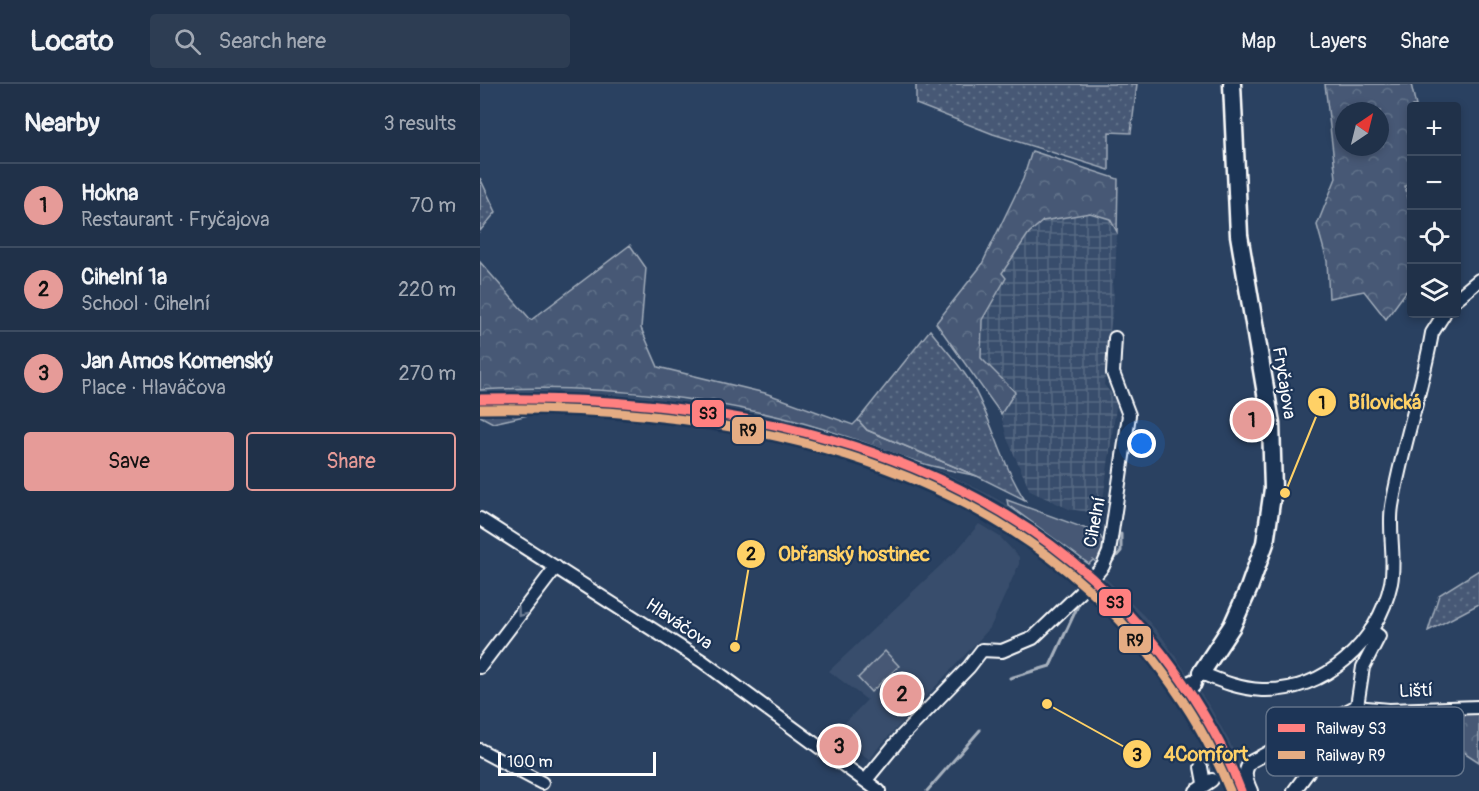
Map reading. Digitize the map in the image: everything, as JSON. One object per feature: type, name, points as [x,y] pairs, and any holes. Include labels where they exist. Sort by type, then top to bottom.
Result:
[{"type":"main road","name":"Fryčajova","points":[[1195,681],[1232,626],[1250,588],[1265,543],[1273,489],[1271,423],[1239,235],[1232,84]]},
{"type":"street","points":[[1461,295],[1479,280]]},
{"type":"street","points":[[1195,681],[1261,690],[1299,685],[1318,679],[1339,667],[1355,652],[1371,630],[1391,584],[1392,508],[1432,333],[1441,318]]},
{"type":"street","name":"Cihelní","points":[[866,780],[902,736],[969,667],[982,650],[1002,651],[1033,638],[1080,593],[1103,566],[1111,544],[1129,415],[1113,373],[1115,338]]},
{"type":"street","name":"Hlaváčova","points":[[480,519],[702,661],[879,791]]},
{"type":"street","points":[[480,667],[556,567]]},
{"type":"street","points":[[1355,707],[1363,667],[1379,636],[1371,630]]},
{"type":"street","name":"Liští","points":[[1464,708],[1479,707]]},
{"type":"street","points":[[480,750],[542,783]]},
{"type":"street","points":[[1251,791],[1245,778],[1248,765],[1266,754]]},
{"type":"street","points":[[1201,767],[1204,785]]},
{"type":"street","points":[[1294,791],[1305,776]]},
{"type":"shaded area","points":[[1090,213],[1110,219],[1117,232],[1115,277],[1112,283],[1114,297],[1104,385],[1117,400],[1101,514],[1069,509],[1030,491],[1007,438],[1001,414],[1014,392],[981,358],[982,320],[1006,279],[1002,273],[1029,233],[1043,221]]},
{"type":"shaded area","points":[[480,390],[584,390],[662,397],[780,417],[877,447],[945,473],[986,493],[1023,514],[1090,563],[1144,616],[1162,637],[1210,707],[1229,741],[1251,791],[1226,791],[1201,737],[1180,704],[1144,651],[1096,599],[1034,549],[975,514],[935,494],[869,469],[809,450],[737,433],[619,416],[542,412],[480,414]]},
{"type":"shaded area","points":[[979,524],[1000,537],[1019,557],[1019,564],[990,628],[878,748],[870,760],[835,733],[867,700],[829,671],[958,549]]},
{"type":"green space","points":[[916,84],[1137,84],[1131,133],[1109,132],[1109,170],[993,134],[916,104]]},
{"type":"green space","points":[[1325,84],[1411,84],[1415,102],[1407,102],[1407,186],[1405,186],[1407,193],[1407,290],[1386,319],[1364,291],[1329,298],[1327,261],[1317,225],[1336,178]]},
{"type":"green space","points":[[1032,151],[1118,179],[1117,232],[1110,219],[1090,213],[1043,221],[1029,233],[1002,273],[1006,278],[982,320],[981,358],[1015,392],[1001,414],[936,323],[981,266],[1023,179]]},
{"type":"green space","points":[[480,178],[496,212],[480,231]]},
{"type":"green space","points":[[630,245],[646,268],[641,328],[658,367],[765,393],[853,425],[858,420],[867,430],[977,476],[938,468],[797,421],[706,402],[593,390],[518,388],[480,390],[480,262],[531,320]]},
{"type":"green space","points":[[930,330],[972,385],[1010,472],[1025,500],[977,476],[867,430],[858,420]]},
{"type":"green space","points":[[542,412],[493,423],[480,416],[480,414]]},
{"type":"green space","points":[[1007,500],[1098,533],[1106,545],[1100,565],[1093,560],[1089,564],[1008,505]]},
{"type":"green space","points":[[1479,570],[1479,604],[1428,631],[1439,595]]},
{"type":"green space","points":[[885,651],[899,666],[871,692],[858,678]]},
{"type":"green space","points":[[1464,713],[1479,713],[1479,762],[1464,752]]},
{"type":"waterway","points":[[1108,566],[1121,551],[1121,534]]},
{"type":"waterway","points":[[1010,678],[1050,666],[1081,599]]},
{"type":"waterway","points":[[927,791],[980,730]]},
{"type":"rail line","name":"S3","points":[[480,399],[574,400],[668,407],[762,422],[853,446],[940,480],[1022,524],[1096,581],[1161,652],[1185,685],[1216,736],[1241,791]]},
{"type":"rail line","name":"R9","points":[[480,409],[572,410],[666,418],[758,432],[848,456],[934,489],[1015,532],[1088,589],[1152,658],[1175,689],[1196,722],[1230,791]]},
{"type":"place","name":"Hokna","points":[[1252,420]]},
{"type":"place","name":"Bílovická","points":[[1285,493]]},
{"type":"place","name":"Obřanský hostinec","points":[[735,647]]},
{"type":"place","name":"Cihelní 1a","points":[[902,694]]},
{"type":"place","name":"4Comfort","points":[[1047,704]]},
{"type":"place","name":"Jan Amos Komenský","points":[[839,746]]}]
